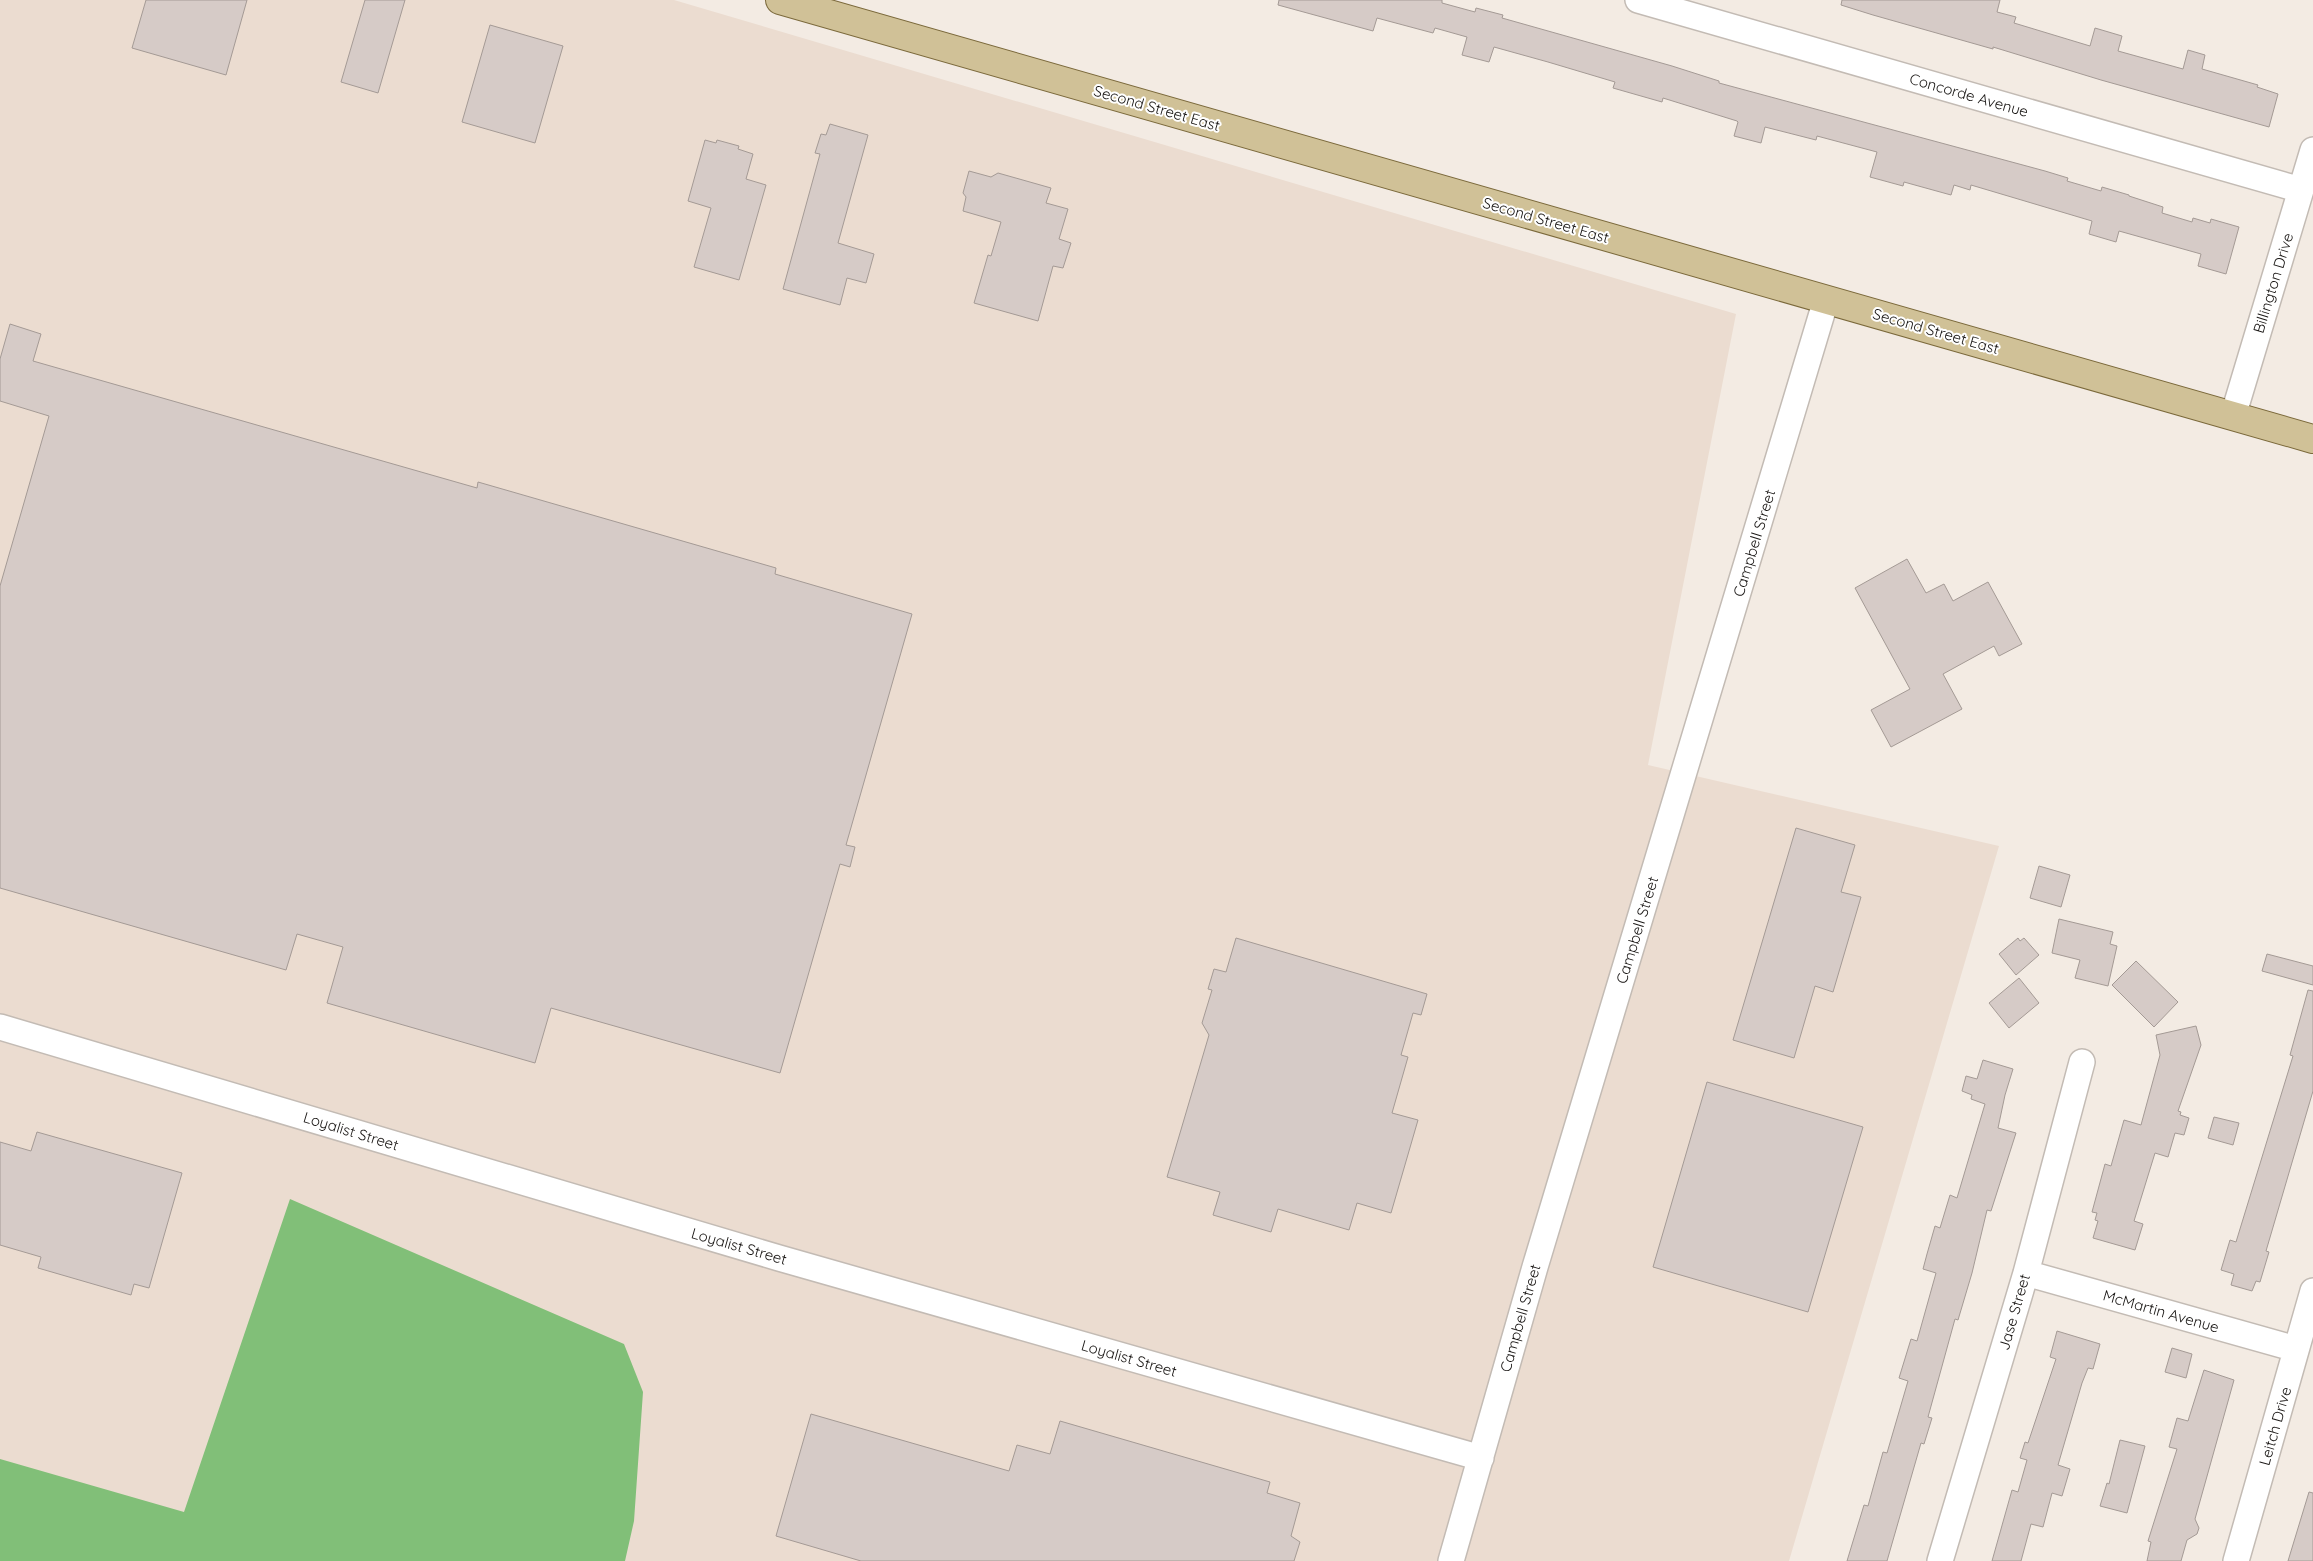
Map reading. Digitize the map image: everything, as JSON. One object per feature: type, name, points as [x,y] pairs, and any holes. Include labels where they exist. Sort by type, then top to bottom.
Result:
[{"type":"main road","name":"Second Street East","points":[[780,0],[2313,439]]},
{"type":"street","name":"Concorde Avenue","points":[[1638,0],[2301,190]]},
{"type":"street","name":"Billington Drive","points":[[2233,416],[2313,150]]},
{"type":"street","name":"Campbell Street","points":[[1451,1561],[1535,1267],[1826,300]]},
{"type":"street","name":"Loyalist Street","points":[[0,1027],[769,1255],[1480,1458]]},
{"type":"street","name":"Jase Street","points":[[1940,1561],[2026,1273],[2082,1062]]},
{"type":"street","name":"McMartin Avenue","points":[[2026,1273],[2296,1349]]},
{"type":"street","name":"Leitch Drive","points":[[2236,1561],[2313,1291]]},
{"type":"shaded area","points":[[0,0],[674,0],[1736,314],[1648,765],[1999,846],[1789,1561],[0,1561]]},
{"type":"green space","points":[[290,1199],[624,1344],[643,1392],[634,1521],[625,1561],[0,1561],[0,1459],[184,1512]]},
{"type":"building","points":[[146,0],[247,0],[226,75],[132,48]]},
{"type":"building","points":[[365,0],[405,0],[378,93],[341,82]]},
{"type":"building","points":[[1279,0],[1442,0],[1442,3],[1475,12],[1476,8],[1503,15],[1502,18],[1672,66],[1719,81],[1719,83],[2045,171],[2068,178],[2067,181],[2101,191],[2102,187],[2129,195],[2163,207],[2162,213],[2192,222],[2193,218],[2210,223],[2211,219],[2239,227],[2226,274],[2198,266],[2201,254],[2119,231],[2116,242],[2089,234],[2092,221],[1971,185],[1970,190],[1954,185],[1951,195],[1904,182],[1903,186],[1870,177],[1877,152],[1817,136],[1816,140],[1765,127],[1761,143],[1734,136],[1737,121],[1663,98],[1662,102],[1613,88],[1615,82],[1548,62],[1494,47],[1489,62],[1462,55],[1467,37],[1435,28],[1433,33],[1377,18],[1373,31],[1278,5]]},
{"type":"building","points":[[1842,0],[2000,0],[1997,12],[2016,17],[2014,23],[2090,46],[2095,28],[2122,36],[2118,51],[2183,69],[2188,50],[2205,55],[2202,69],[2258,85],[2257,87],[2278,94],[2269,127],[2101,80],[1993,47],[1993,49],[1873,15],[1841,5]]},
{"type":"building","points":[[490,25],[563,46],[535,143],[462,122]]},
{"type":"building","points":[[830,124],[868,135],[838,243],[874,254],[866,283],[847,278],[840,305],[783,289],[820,154],[815,153],[821,134],[826,135]]},
{"type":"building","points":[[705,140],[716,143],[717,140],[739,146],[738,149],[753,154],[746,179],[766,185],[739,280],[694,267],[711,208],[688,201]]},
{"type":"building","points":[[969,171],[991,177],[998,173],[1051,188],[1046,203],[1068,209],[1059,239],[1071,243],[1063,268],[1053,266],[1038,321],[974,303],[988,255],[991,256],[1001,222],[963,211],[966,197],[963,193]]},
{"type":"building","points":[[10,324],[41,334],[33,361],[477,488],[478,482],[776,568],[775,574],[912,614],[846,845],[855,847],[850,867],[840,864],[780,1073],[551,1008],[535,1063],[327,1003],[343,947],[297,934],[286,970],[0,888],[0,586],[49,416],[0,401],[0,359]]},
{"type":"building","points":[[1907,559],[1926,593],[1944,584],[1953,601],[1988,582],[2022,644],[1999,656],[1994,646],[1943,674],[1962,709],[1891,747],[1871,710],[1910,689],[1855,588]]},
{"type":"building","points":[[1796,828],[1855,845],[1841,892],[1861,897],[1833,992],[1815,986],[1794,1058],[1733,1040]]},
{"type":"building","points":[[2039,866],[2070,875],[2061,907],[2030,898]]},
{"type":"building","points":[[2059,919],[2113,932],[2110,944],[2117,946],[2108,986],[2075,978],[2080,960],[2052,953]]},
{"type":"building","points":[[1236,938],[1427,994],[1421,1015],[1413,1013],[1401,1055],[1408,1057],[1392,1113],[1418,1120],[1391,1213],[1357,1203],[1349,1230],[1278,1209],[1271,1232],[1213,1215],[1220,1192],[1167,1177],[1209,1035],[1202,1023],[1212,990],[1208,989],[1214,969],[1226,972]]},
{"type":"building","points":[[2018,938],[2020,941],[2024,938],[2039,955],[2016,975],[1999,954]]},
{"type":"building","points":[[2267,954],[2313,966],[2313,985],[2262,971]]},
{"type":"building","points":[[2136,961],[2178,1002],[2154,1027],[2112,985]]},
{"type":"building","points":[[2019,978],[2039,1003],[2009,1028],[1989,1003]]},
{"type":"building","points":[[2308,990],[2313,991],[2313,1091],[2266,1251],[2269,1252],[2260,1282],[2256,1281],[2252,1291],[2231,1285],[2234,1274],[2221,1270],[2230,1240],[2236,1242],[2293,1056],[2290,1055]]},
{"type":"building","points":[[2196,1026],[2201,1045],[2178,1111],[2181,1112],[2180,1115],[2189,1118],[2184,1135],[2175,1133],[2168,1157],[2155,1153],[2134,1221],[2143,1224],[2135,1250],[2093,1238],[2098,1221],[2095,1220],[2097,1213],[2092,1212],[2105,1164],[2111,1166],[2124,1120],[2141,1125],[2160,1055],[2156,1035]]},
{"type":"building","points":[[1983,1060],[2013,1069],[1998,1128],[2016,1133],[1991,1211],[1987,1210],[1972,1273],[1958,1320],[1955,1319],[1928,1417],[1932,1418],[1924,1444],[1921,1443],[1887,1561],[1847,1561],[1864,1505],[1868,1506],[1883,1452],[1887,1453],[1908,1381],[1899,1378],[1911,1339],[1917,1341],[1936,1273],[1923,1269],[1935,1226],[1940,1228],[1950,1195],[1957,1198],[1985,1104],[1971,1099],[1972,1095],[1962,1091],[1966,1076],[1977,1079]]},
{"type":"building","points":[[1707,1082],[1863,1127],[1808,1312],[1653,1267]]},
{"type":"building","points":[[2214,1117],[2239,1123],[2233,1145],[2208,1138]]},
{"type":"building","points":[[37,1132],[182,1173],[149,1288],[134,1284],[131,1295],[38,1268],[41,1257],[0,1245],[0,1142],[31,1151]]},
{"type":"building","points":[[2057,1331],[2100,1344],[2093,1369],[2088,1368],[2082,1383],[2058,1465],[2070,1469],[2062,1496],[2052,1493],[2043,1527],[2031,1524],[2021,1561],[1992,1561],[2012,1490],[2018,1492],[2027,1460],[2020,1458],[2025,1442],[2028,1443],[2056,1359],[2050,1357]]},
{"type":"building","points":[[2172,1348],[2192,1354],[2186,1378],[2165,1372]]},
{"type":"building","points":[[2204,1370],[2234,1380],[2195,1519],[2199,1528],[2197,1534],[2187,1540],[2181,1561],[2147,1561],[2151,1542],[2148,1541],[2177,1449],[2169,1447],[2177,1418],[2188,1421]]},
{"type":"building","points":[[811,1414],[1009,1471],[1017,1445],[1050,1454],[1060,1421],[1270,1482],[1267,1493],[1300,1503],[1291,1536],[1300,1542],[1294,1561],[861,1561],[776,1536]]},
{"type":"building","points":[[2120,1440],[2145,1446],[2127,1513],[2100,1506],[2107,1483],[2109,1484]]},
{"type":"building","points":[[2309,1492],[2313,1493],[2313,1561],[2288,1561]]}]
